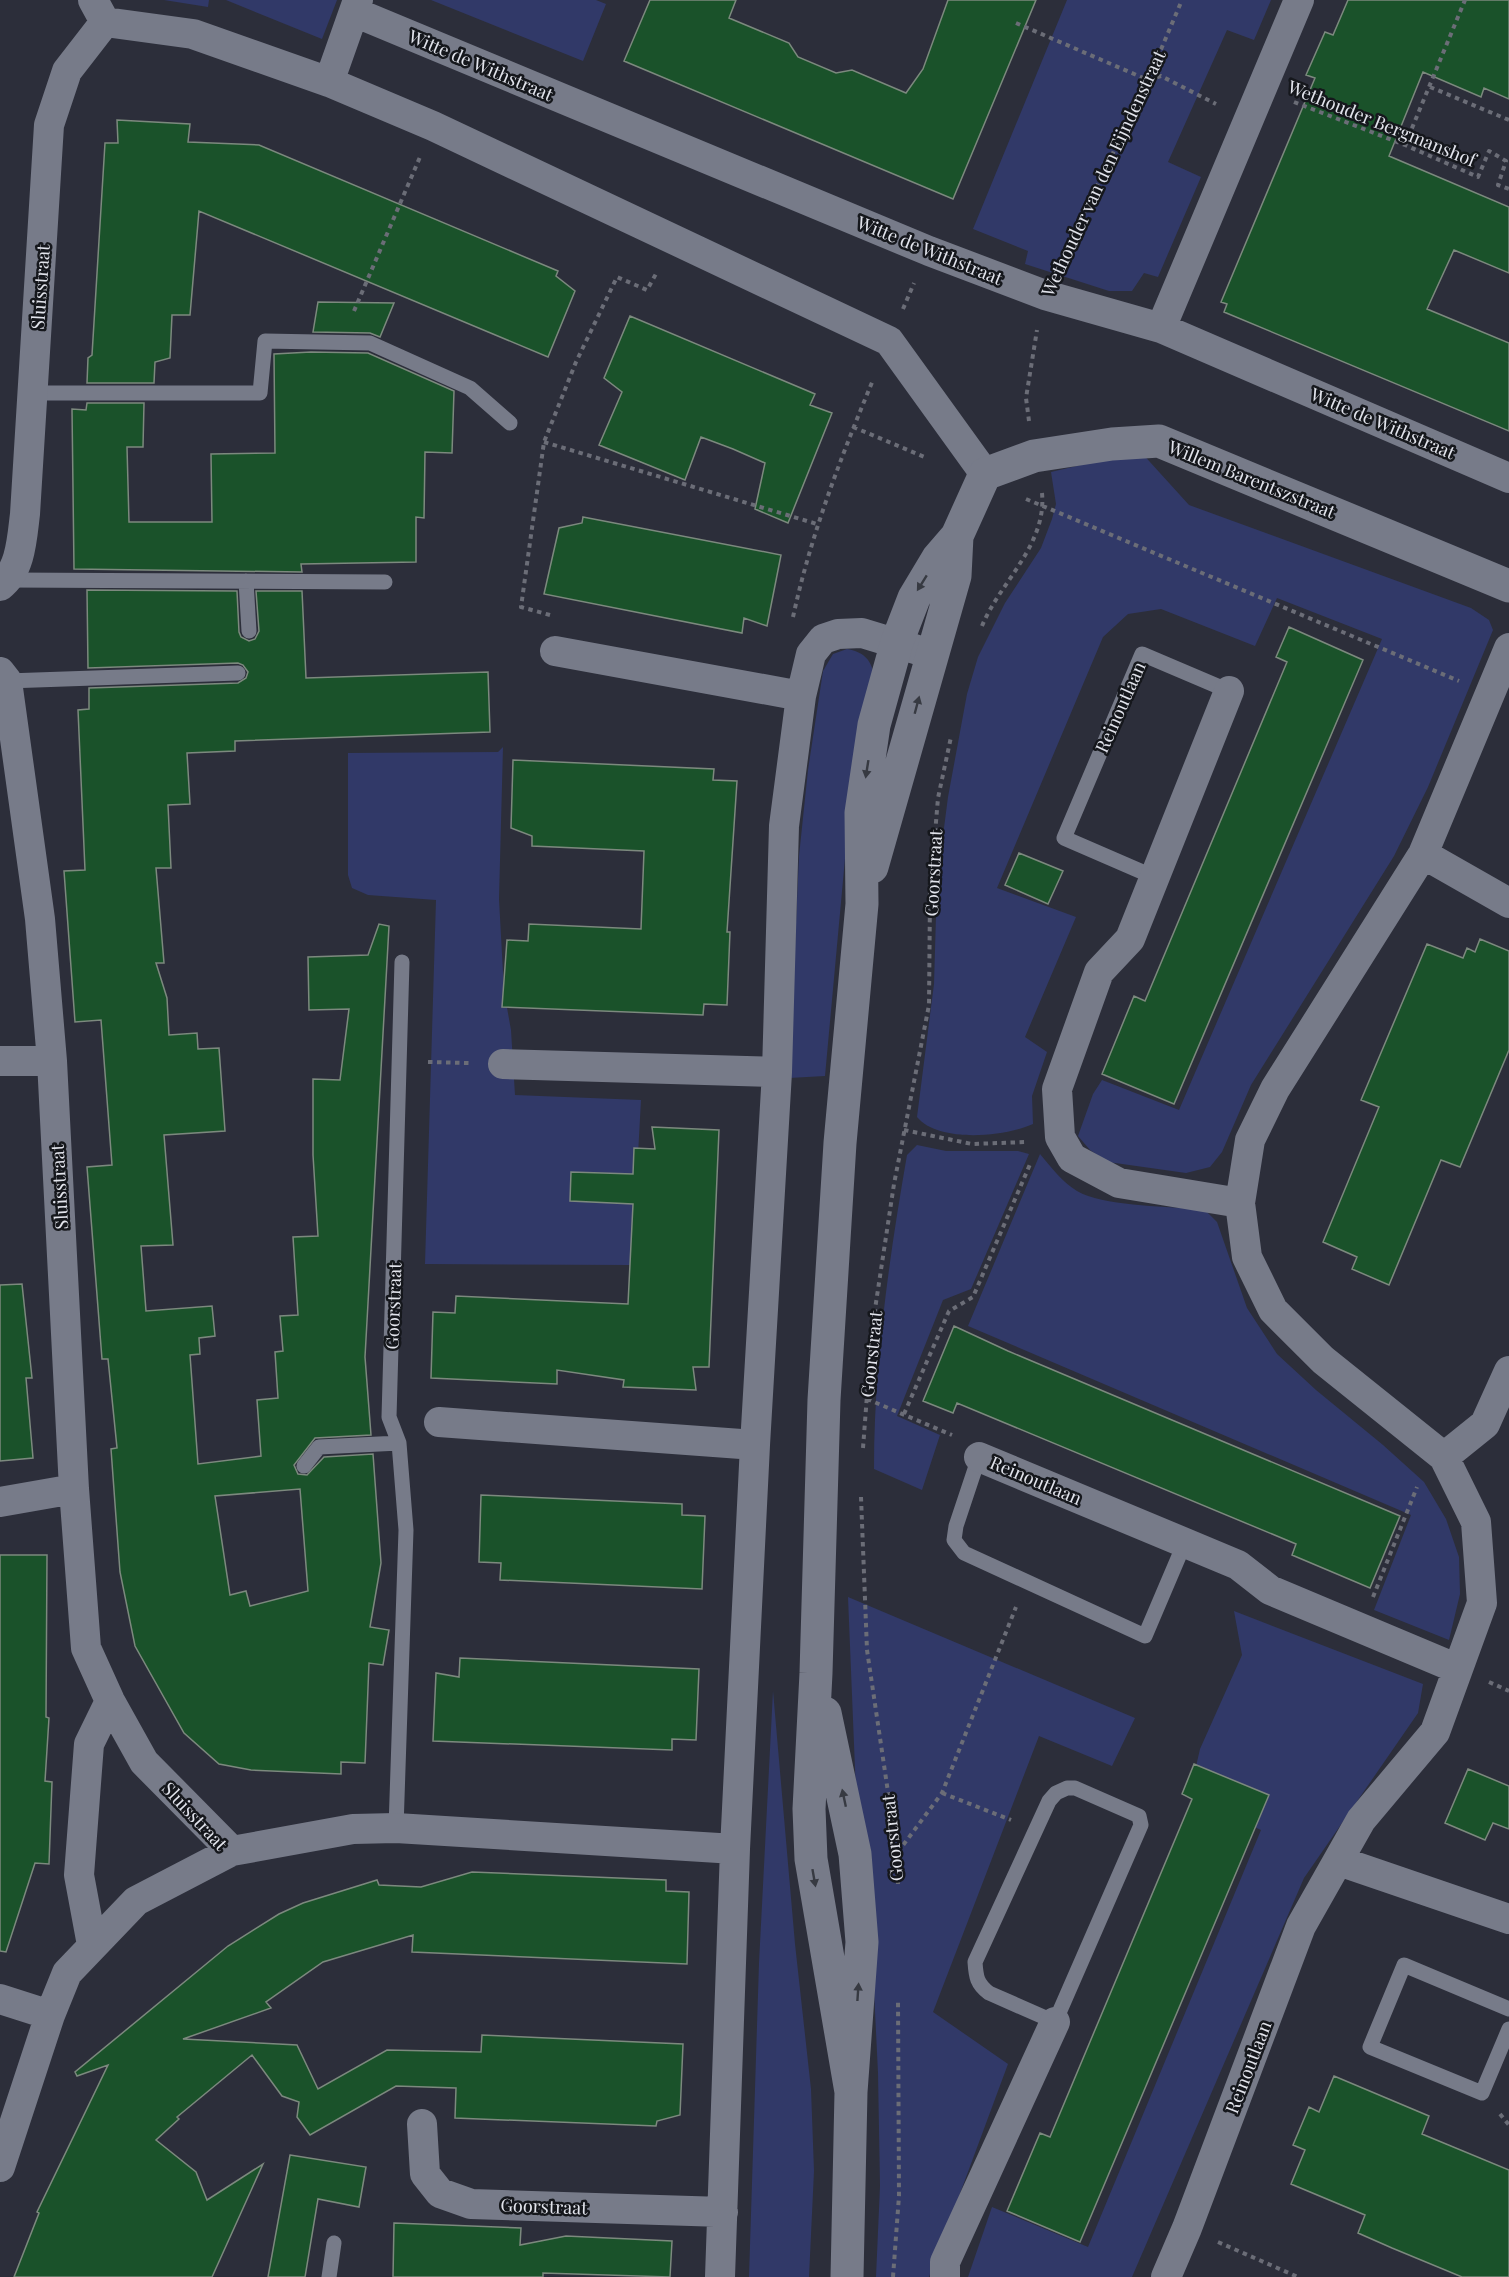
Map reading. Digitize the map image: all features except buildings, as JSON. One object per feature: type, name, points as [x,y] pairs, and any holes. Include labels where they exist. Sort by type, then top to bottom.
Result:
[{"type":"street","points":[[1161,328],[1299,0]]},
{"type":"street","name":"Witte de Withstraat","points":[[329,82],[356,6],[929,251],[1045,295],[1161,328],[1509,478]]},
{"type":"street","points":[[99,11],[193,34],[329,82],[433,126],[889,341],[984,478],[957,536],[938,558],[914,598],[897,642],[874,725],[861,813],[862,904],[840,1143],[826,1365],[809,1809],[811,1859],[852,2092]]},
{"type":"street","name":"Sluisstraat","points":[[4,583],[20,552],[33,393],[49,125],[67,71],[99,11]]},
{"type":"street","name":"Willem Barentszstraat","points":[[984,478],[1034,456],[1112,444],[1160,441],[1509,586]]},
{"type":"street","points":[[862,904],[931,654],[955,576],[957,536]]},
{"type":"street","points":[[720,2277],[735,1849],[755,1445],[777,1072],[784,826],[801,696],[811,654],[823,639],[838,634],[862,633],[931,654]]},
{"type":"street","name":"Reinoutlaan","points":[[1166,2277],[1187,2228],[1301,1926],[1361,1820],[1435,1732],[1482,1603],[1476,1522],[1444,1456],[1323,1360],[1273,1310],[1247,1257],[1240,1203],[1250,1140],[1275,1089],[1423,854],[1509,648]]},
{"type":"street","points":[[555,651],[801,696]]},
{"type":"street","name":"Sluisstraat","points":[[0,2167],[50,2015],[67,1973],[136,1900],[232,1851],[144,1762],[110,1701],[86,1648],[74,1489],[52,1061],[40,919],[3,677]]},
{"type":"street","name":"Reinoutlaan","points":[[1045,1139],[1057,1089],[1099,972],[1130,939],[1229,692]]},
{"type":"street","points":[[1423,854],[1508,897]]},
{"type":"street","points":[[0,1061],[52,1061]]},
{"type":"street","points":[[503,1064],[777,1072]]},
{"type":"street","points":[[1045,1139],[1072,1158],[1119,1183],[1240,1203]]},
{"type":"street","points":[[1444,1456],[1485,1424],[1509,1371]]},
{"type":"street","points":[[439,1422],[755,1445]]},
{"type":"street","name":"Reinoutlaan","points":[[980,1456],[1238,1565],[1270,1590],[1458,1669]]},
{"type":"street","points":[[0,1502],[74,1489]]},
{"type":"street","points":[[816,1673],[855,1854],[862,1942],[852,2092],[847,2277]]},
{"type":"street","points":[[92,1945],[79,1875],[89,1744],[110,1701]]},
{"type":"street","points":[[232,1851],[353,1829],[396,1828],[735,1849]]},
{"type":"street","points":[[1339,1861],[1509,1919]]},
{"type":"street","points":[[0,1999],[50,2015]]},
{"type":"street","points":[[945,2277],[945,2262],[1055,2022]]},
{"type":"street","name":"Goorstraat","points":[[422,2124],[425,2174],[440,2193],[471,2204],[723,2212]]},
{"type":"lane","points":[[33,393],[260,393],[265,341],[370,343],[470,388],[510,423]]},
{"type":"lane","points":[[246,581],[249,631]]},
{"type":"lane","points":[[4,583],[385,582]]},
{"type":"lane","name":"Reinoutlaan","points":[[1154,877],[1064,838],[1142,654],[1229,692]]},
{"type":"lane","points":[[3,677],[238,673]]},
{"type":"lane","name":"Goorstraat","points":[[396,1828],[406,1530],[399,1443],[389,1417],[402,962]]},
{"type":"lane","points":[[304,1466],[320,1447],[399,1443]]},
{"type":"lane","name":"Reinoutlaan","points":[[980,1456],[956,1526],[954,1540],[963,1553],[1145,1636],[1185,1542]]},
{"type":"lane","points":[[1067,1788],[1075,1788],[1130,1810],[1139,1816],[1141,1825],[1055,2022],[989,1993],[981,1986],[976,1976],[975,1962],[1049,1801],[1056,1793],[1067,1788]]},
{"type":"lane","points":[[1509,2009],[1404,1965],[1370,2047],[1482,2093],[1509,2028]]},
{"type":"lane","points":[[329,2277],[334,2244]]},
{"type":"path","name":"Wethouder van den Eijndenstraat","points":[[1034,456],[1026,398],[1045,295],[1148,80],[1182,0]]},
{"type":"path","points":[[1405,145],[1465,0]]},
{"type":"path","points":[[1016,23],[1148,80],[1161,76],[1216,104],[1263,90]]},
{"type":"path","points":[[1430,87],[1509,120]]},
{"type":"path","name":"Wethouder Bergmanshof","points":[[1263,90],[1405,145],[1478,177],[1488,151],[1506,161],[1498,185],[1509,189]]},
{"type":"path","points":[[354,311],[433,126]]},
{"type":"path","points":[[555,651],[564,619],[520,607],[544,442],[576,362],[617,277],[647,290],[675,240]]},
{"type":"path","points":[[811,654],[788,642],[805,562],[853,427],[929,251]]},
{"type":"path","points":[[853,427],[928,459]]},
{"type":"path","points":[[544,442],[818,524]]},
{"type":"path","points":[[980,631],[1021,563],[1041,519],[1043,495],[1034,456]]},
{"type":"path","points":[[984,478],[1042,506],[1490,694]]},
{"type":"path","name":"Goorstraat","points":[[862,1454],[873,1329],[904,1130],[929,1005],[930,894],[938,798],[952,731]]},
{"type":"path","points":[[400,1061],[503,1064]]},
{"type":"path","points":[[904,1130],[972,1143],[1045,1139]]},
{"type":"path","points":[[904,1414],[949,1311],[973,1297],[1032,1160],[1045,1139]]},
{"type":"path","points":[[867,1399],[946,1430],[980,1456]]},
{"type":"path","points":[[1360,1628],[1422,1474],[1444,1456]]},
{"type":"path","name":"Goorstraat","points":[[861,1488],[867,1650],[897,1853],[898,1889]]},
{"type":"path","points":[[897,1853],[942,1793],[1026,1582]]},
{"type":"path","points":[[942,1793],[1036,1830]]},
{"type":"path","points":[[893,2277],[899,2196],[898,1995]]},
{"type":"path","points":[[1187,2228],[1298,2277]]},
{"type":"shaded area","points":[[164,0],[209,0],[208,7]]},
{"type":"shaded area","points":[[226,0],[337,0],[322,39]]},
{"type":"shaded area","points":[[431,0],[596,0],[606,4],[583,61]]},
{"type":"shaded area","points":[[1067,0],[1271,0],[1254,40],[1227,30],[1168,162],[1201,177],[1158,277],[1144,273],[1132,291],[1109,291],[1025,264],[1028,251],[973,229]]},
{"type":"shaded area","points":[[1140,451],[1189,505],[1471,608],[1489,620],[1493,630],[1428,787],[1394,856],[1251,1085],[1222,1152],[1210,1167],[1186,1173],[1108,1162],[1090,1150],[1078,1136],[1093,1094],[1102,1080],[1179,1110],[1382,639],[1277,598],[1255,646],[1161,609],[1128,614],[1103,637],[997,888],[1076,917],[1025,1037],[1047,1052],[1032,1096],[1033,1124],[1006,1132],[972,1135],[940,1131],[917,1117],[934,984],[937,882],[948,797],[967,694],[978,657],[1005,603],[1041,548],[1056,504],[1051,472]]},
{"type":"shaded area","points":[[847,649],[865,657],[874,674],[847,837],[825,1076],[789,1078],[799,856],[808,770],[823,671],[833,654]]},
{"type":"shaded area","points":[[503,747],[499,899],[504,991],[511,1030],[515,1095],[641,1100],[632,1265],[425,1264],[436,900],[368,895],[352,888],[348,875],[348,753],[498,752]]},
{"type":"shaded area","points":[[917,1145],[946,1151],[1018,1151],[1029,1154],[971,1289],[943,1300],[897,1416],[940,1435],[922,1490],[874,1469],[880,1350],[894,1233],[907,1155]]},
{"type":"shaded area","points":[[1040,1154],[1066,1183],[1088,1196],[1117,1202],[1206,1211],[1217,1222],[1247,1308],[1277,1354],[1424,1482],[1446,1519],[1459,1557],[1460,1594],[1449,1640],[1374,1610],[1411,1515],[968,1326]]},
{"type":"shaded area","points":[[848,1597],[1135,1718],[1112,1766],[1039,1736],[933,2012],[1008,2064],[929,2277],[876,2277],[880,2186],[878,2073],[872,1949],[856,1793]]},
{"type":"shaded area","points":[[1234,1611],[1423,1684],[1418,1713],[1304,1878],[1132,2277],[968,2277],[992,2207],[1088,2247],[1261,1830],[1189,1797],[1200,1749],[1242,1655]]},
{"type":"shaded area","points":[[773,1691],[795,1944],[811,2089],[814,2171],[809,2277],[749,2277],[759,1963]]}]
